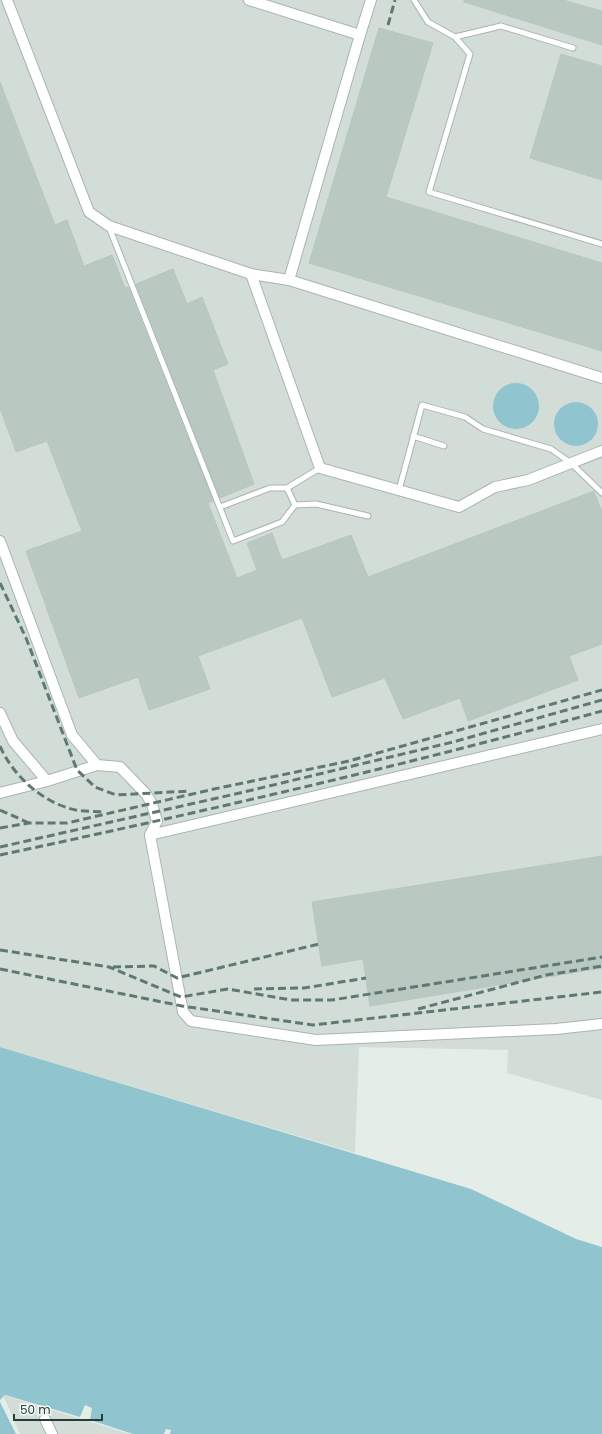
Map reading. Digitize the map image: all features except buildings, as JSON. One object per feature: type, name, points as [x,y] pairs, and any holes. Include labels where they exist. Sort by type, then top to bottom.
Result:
[{"type":"street","points":[[7,0],[89,212],[109,226],[251,274],[289,280],[602,378]]},
{"type":"street","points":[[249,0],[360,35]]},
{"type":"street","points":[[289,280],[360,35],[372,0]]},
{"type":"street","points":[[251,274],[320,468],[460,507],[495,487],[528,480],[602,452]]},
{"type":"street","points":[[0,541],[72,735],[97,765]]},
{"type":"street","points":[[0,713],[13,741],[47,781]]},
{"type":"street","points":[[150,835],[602,729]]},
{"type":"street","points":[[2,791],[47,781],[97,765],[120,767],[146,794],[152,804],[157,821],[150,835],[183,1012],[191,1021],[316,1040],[556,1029],[602,1024]]},
{"type":"street","points":[[45,1419],[52,1434]]},
{"type":"lane","points":[[414,0],[428,22],[454,38],[470,54],[429,192],[602,244]]},
{"type":"lane","points":[[454,38],[501,26],[573,48]]},
{"type":"lane","points":[[109,226],[233,541],[282,522],[295,505],[316,504],[368,516]]},
{"type":"lane","points":[[399,490],[422,405],[465,417],[482,429],[551,449],[571,464],[602,493]]},
{"type":"lane","points":[[413,436],[444,446]]},
{"type":"lane","points":[[220,507],[270,488],[287,488],[320,468]]},
{"type":"lane","points":[[287,488],[295,505]]},
{"type":"shaded area","points":[[0,0],[602,0],[602,1100],[507,1073],[508,1050],[359,1047],[355,1153],[0,1047]]},
{"type":"shaded area","points":[[3,1395],[130,1434],[20,1434]]},
{"type":"water","points":[[516,383],[529,387],[535,393],[539,406],[535,419],[529,425],[516,429],[503,425],[497,419],[493,406],[497,393],[503,387]]},
{"type":"water","points":[[576,402],[588,406],[594,412],[598,424],[594,436],[588,442],[576,446],[564,442],[558,436],[554,424],[558,412],[564,406]]},
{"type":"water","points":[[0,1047],[471,1189],[576,1239],[602,1247],[602,1434],[170,1434],[171,1430],[166,1429],[164,1434],[133,1434],[90,1420],[92,1408],[85,1405],[80,1417],[5,1395],[0,1400]]},
{"type":"water","points":[[0,1402],[16,1434],[0,1434]]},
{"type":"railway","points":[[388,25],[395,0]]},
{"type":"railway","points":[[0,583],[26,638],[77,770],[95,787],[116,795],[190,791]]},
{"type":"railway","points":[[0,828],[29,823],[67,823],[214,789],[349,761],[602,690]]},
{"type":"railway","points":[[0,847],[244,792],[453,742],[602,700]]},
{"type":"railway","points":[[0,855],[302,788],[452,751],[602,711]]},
{"type":"railway","points":[[0,746],[19,776],[37,792],[57,804],[72,809],[105,812]]},
{"type":"railway","points":[[0,810],[29,823]]},
{"type":"railway","points":[[113,967],[154,966],[177,978],[319,944]]},
{"type":"railway","points":[[0,950],[109,967],[181,997],[228,989],[291,1000],[332,1000],[602,957]]},
{"type":"railway","points":[[418,1009],[546,975],[602,966]]},
{"type":"railway","points":[[0,969],[182,1006],[313,1025],[602,992]]},
{"type":"railway","points":[[254,989],[304,988],[366,978]]}]
